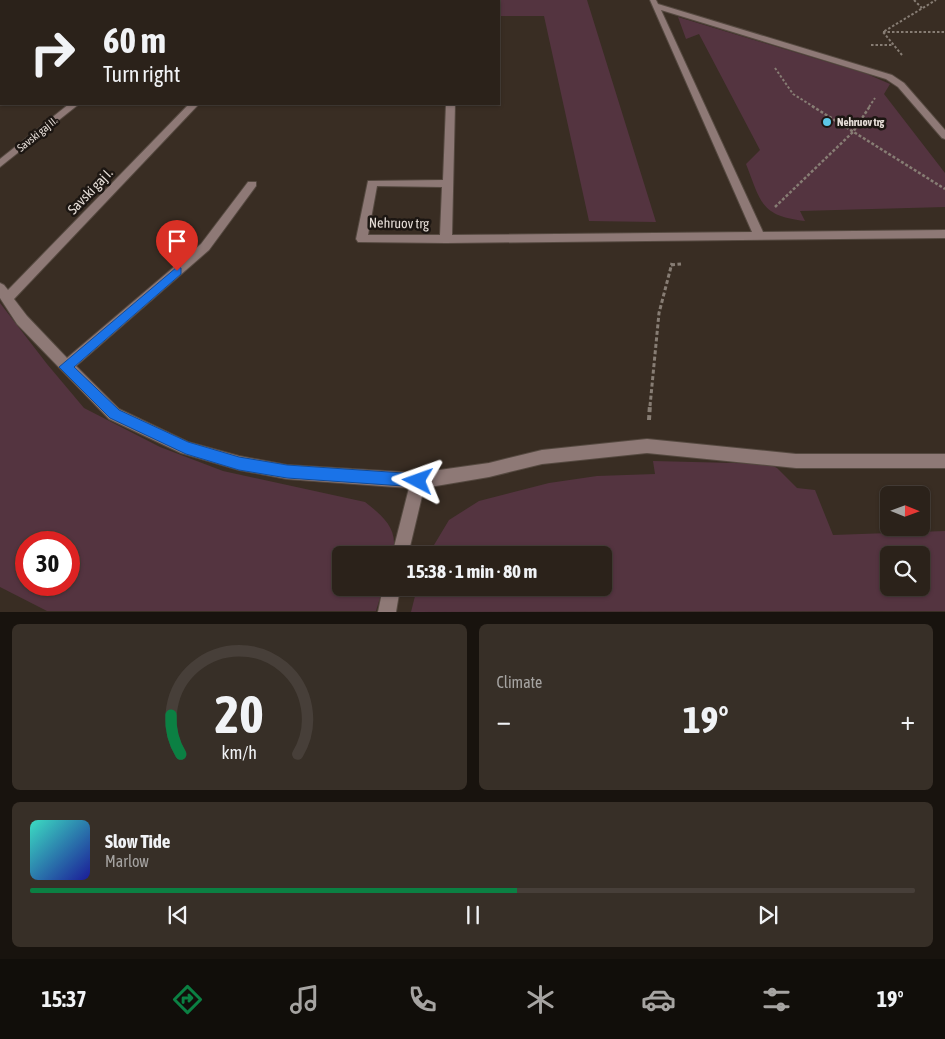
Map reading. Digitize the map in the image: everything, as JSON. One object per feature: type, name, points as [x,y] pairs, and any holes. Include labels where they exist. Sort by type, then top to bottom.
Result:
[{"type":"street","points":[[654,3],[889,77],[901,85],[945,136]]},
{"type":"street","points":[[654,3],[759,236]]},
{"type":"street","name":"Savski gaj II.","points":[[0,164],[73,105]]},
{"type":"street","name":"Savski gaj I.","points":[[3,294],[193,105]]},
{"type":"street","name":"Nehruov trg","points":[[446,239],[450,105]]},
{"type":"street","name":"Nehruov trg","points":[[449,184],[372,183],[362,239],[945,234]]},
{"type":"street","points":[[66,367],[205,247],[252,184]]},
{"type":"street","points":[[3,294],[22,320],[114,414],[186,448],[239,463],[287,472],[418,481],[489,470],[542,457],[647,446],[796,461],[945,461]]},
{"type":"street","points":[[402,546],[418,481]]},
{"type":"street","points":[[387,612],[390,596]]},
{"type":"path","points":[[914,0],[923,8]]},
{"type":"path","points":[[883,32],[936,0]]},
{"type":"path","points":[[883,32],[945,32]]},
{"type":"path","points":[[883,32],[892,45]]},
{"type":"path","points":[[772,63],[793,94],[945,189]]},
{"type":"path","points":[[773,208],[853,132],[877,96]]},
{"type":"path","points":[[649,425],[659,313],[673,258]]},
{"type":"shaded area","points":[[500,0],[587,0],[656,222],[589,221],[544,16],[500,16]]},
{"type":"shaded area","points":[[678,17],[867,74],[890,84],[884,94],[945,173],[945,207],[800,211],[805,221],[790,219],[771,211],[759,197],[746,164],[760,150],[699,34],[686,39]]},
{"type":"shaded area","points":[[0,303],[84,408],[160,447],[223,471],[365,502],[384,518],[394,538],[394,546],[332,546],[332,596],[381,596],[376,611],[47,611],[18,596],[80,596],[80,531],[15,531],[15,595],[0,587]]},
{"type":"shaded area","points":[[653,461],[769,464],[777,468],[797,488],[815,490],[833,535],[880,533],[880,536],[930,536],[930,532],[945,531],[945,611],[411,612],[415,596],[612,596],[612,546],[433,546],[449,520],[479,501],[549,483],[597,476],[655,474]]},
{"type":"place","name":"Nehruov trg","points":[[827,122]]},
{"type":"route","points":[[177,271],[66,367],[114,414],[186,448],[239,463],[287,472],[418,481]]}]
